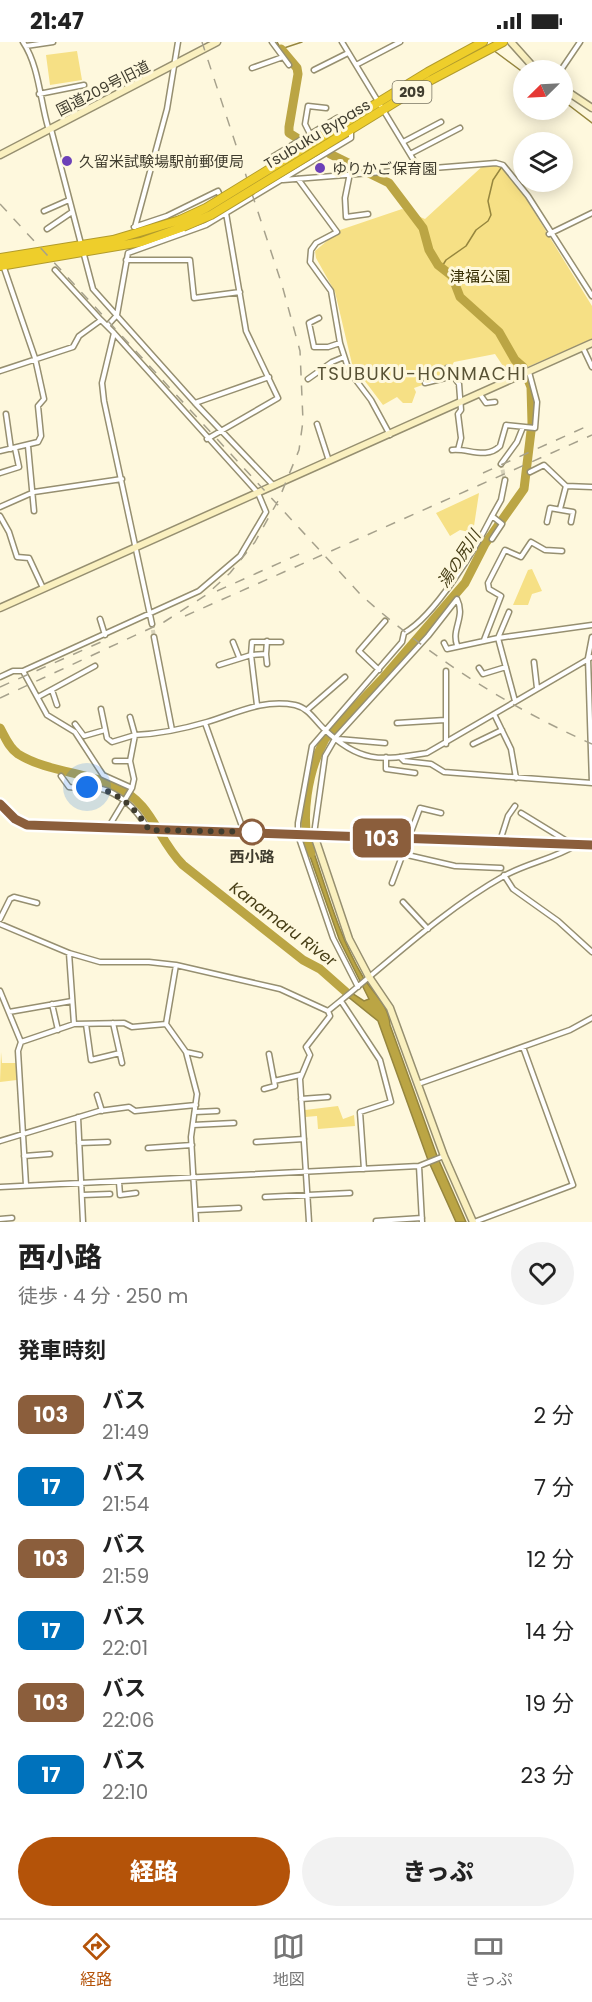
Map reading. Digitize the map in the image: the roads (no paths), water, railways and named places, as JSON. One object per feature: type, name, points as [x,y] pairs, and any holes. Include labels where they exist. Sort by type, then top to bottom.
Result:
[{"type":"highway","name":"Tsubuku Bypass","points":[[1,261],[82,249],[182,224],[322,142],[351,129],[381,105],[483,42]]},
{"type":"highway","name":"Tsubuku Bypass","points":[[322,142],[342,125],[503,42]]},
{"type":"main road","points":[[0,806],[15,819],[27,825],[592,845]]},
{"type":"street","points":[[24,44],[53,42]]},
{"type":"street","points":[[178,42],[176,64],[134,227],[167,216],[218,191],[228,213],[246,331],[278,398],[207,439]]},
{"type":"street","name":"国道209号旧道","points":[[0,155],[217,42]]},
{"type":"street","points":[[272,42],[289,66]]},
{"type":"street","points":[[342,42],[419,169]]},
{"type":"street","points":[[356,65],[400,42]]},
{"type":"street","points":[[511,42],[527,60]]},
{"type":"street","points":[[568,60],[580,42]]},
{"type":"street","points":[[24,44],[30,52],[48,128],[51,129],[93,289],[195,404],[274,486]]},
{"type":"street","points":[[314,70],[348,53]]},
{"type":"street","points":[[252,68],[283,57]]},
{"type":"street","points":[[39,94],[84,85]]},
{"type":"street","points":[[573,95],[592,108]]},
{"type":"street","points":[[310,134],[305,124],[308,106],[326,108]]},
{"type":"street","points":[[282,180],[269,159],[337,118],[342,125]]},
{"type":"street","points":[[404,142],[441,122]]},
{"type":"street","points":[[411,154],[460,128]]},
{"type":"street","points":[[108,325],[117,315],[128,253],[184,235],[228,213],[351,138],[351,129]]},
{"type":"street","points":[[282,180],[350,173],[503,165],[528,196],[549,234],[592,296]]},
{"type":"street","points":[[350,173],[345,198],[346,217],[368,214]]},
{"type":"street","points":[[298,179],[337,232],[316,243],[311,250],[310,262],[331,291],[344,357],[357,385],[371,400],[390,436]]},
{"type":"street","points":[[44,211],[69,200]]},
{"type":"street","points":[[47,229],[72,212]]},
{"type":"street","points":[[549,234],[592,213]]},
{"type":"street","points":[[126,260],[190,260],[194,298],[240,292]]},
{"type":"street","points":[[0,451],[38,442],[40,436],[38,405],[44,399],[35,358],[1,261]]},
{"type":"street","points":[[0,677],[13,671],[23,671],[199,591],[240,556],[266,512],[258,493],[207,439],[108,325],[55,270]]},
{"type":"street","points":[[319,318],[309,323],[314,346],[328,347],[340,343]]},
{"type":"street","points":[[0,371],[73,346],[79,336],[101,320]]},
{"type":"street","points":[[114,333],[102,383],[109,433],[122,479],[152,624]]},
{"type":"street","points":[[0,608],[390,436],[478,392],[592,343]]},
{"type":"street","points":[[582,347],[592,367]]},
{"type":"street","points":[[308,379],[344,357]]},
{"type":"street","points":[[447,368],[459,384],[461,410],[458,420],[460,438],[458,450]]},
{"type":"street","points":[[452,450],[470,453],[496,450],[500,446],[506,425],[535,428],[537,402],[529,371]]},
{"type":"street","points":[[424,383],[453,376]]},
{"type":"street","points":[[195,404],[269,377]]},
{"type":"street","points":[[478,392],[486,403],[495,402]]},
{"type":"street","points":[[0,474],[19,467],[6,414]]},
{"type":"street","points":[[316,424],[330,462]]},
{"type":"street","points":[[501,464],[517,442],[523,427]]},
{"type":"street","points":[[28,446],[34,511]]},
{"type":"street","points":[[530,472],[544,465],[566,486],[592,487]]},
{"type":"street","points":[[0,507],[34,492],[122,479]]},
{"type":"street","points":[[359,986],[333,938],[299,835],[302,797],[312,746],[402,642],[404,633],[416,627],[458,574],[501,500],[505,480]]},
{"type":"street","points":[[560,509],[566,486]]},
{"type":"street","points":[[547,522],[550,508],[573,512],[571,522]]},
{"type":"street","points":[[0,516],[9,532],[16,557],[29,558],[43,588]]},
{"type":"street","points":[[492,516],[502,524],[492,539]]},
{"type":"street","points":[[484,640],[501,596],[489,589],[488,583],[505,550],[520,557],[531,542],[545,550],[562,551]]},
{"type":"street","points":[[457,645],[455,640],[462,609],[457,599],[428,636],[337,738],[325,756],[311,835],[349,939],[368,979],[390,1008],[444,1156],[473,1222],[573,1185],[523,1047]]},
{"type":"street","points":[[509,612],[498,638],[515,701]]},
{"type":"street","points":[[100,619],[105,635]]},
{"type":"street","points":[[379,670],[359,651],[385,621]]},
{"type":"street","points":[[444,643],[447,649],[484,640],[592,626]]},
{"type":"street","points":[[154,637],[172,730]]},
{"type":"street","points":[[400,758],[404,761],[430,764],[444,772],[516,778],[571,779],[592,783],[590,658],[592,637]]},
{"type":"street","points":[[267,641],[267,664]]},
{"type":"street","points":[[233,642],[239,657]]},
{"type":"street","points":[[257,705],[251,656],[252,642],[281,642]]},
{"type":"street","points":[[219,665],[239,657],[267,654]]},
{"type":"street","points":[[101,709],[107,738],[112,742],[135,735],[205,723],[246,706],[295,705],[307,710],[325,729],[355,753],[366,758],[400,758],[428,753],[446,744],[590,658]]},
{"type":"street","points":[[534,663],[537,689]]},
{"type":"street","points":[[38,697],[95,666]]},
{"type":"street","points":[[479,668],[483,674],[506,667]]},
{"type":"street","points":[[23,671],[47,715],[75,732],[103,775],[132,788]]},
{"type":"street","points":[[446,671],[446,744]]},
{"type":"street","points":[[307,710],[345,676]]},
{"type":"street","points":[[52,690],[57,705]]},
{"type":"street","points":[[494,714],[511,749],[516,778]]},
{"type":"street","points":[[107,829],[125,801],[134,779],[130,761],[135,735],[130,717]]},
{"type":"street","points":[[397,723],[446,720]]},
{"type":"street","points":[[205,723],[244,832]]},
{"type":"street","points":[[75,724],[84,736],[105,730]]},
{"type":"street","points":[[473,744],[502,730]]},
{"type":"street","points":[[337,738],[385,743]]},
{"type":"street","points":[[386,757],[386,769],[415,773]]},
{"type":"street","points":[[115,761],[130,761]]},
{"type":"street","points":[[61,776],[69,787],[97,788],[125,801],[135,809],[148,830]]},
{"type":"street","points":[[500,841],[508,816],[515,806]]},
{"type":"street","points":[[392,883],[420,808],[441,813]]},
{"type":"street","points":[[520,813],[570,843]]},
{"type":"street","points":[[328,1011],[428,929],[504,875],[579,844]]},
{"type":"street","points":[[403,854],[455,866],[501,868]]},
{"type":"street","points":[[504,875],[513,889],[558,921],[592,952]]},
{"type":"street","points":[[0,919],[10,899],[14,897],[37,903]]},
{"type":"street","points":[[404,902],[428,929]]},
{"type":"street","points":[[0,924],[69,953],[100,962],[176,965],[280,989],[328,1011],[330,1016],[306,1047],[310,1055],[300,1076],[309,1222]]},
{"type":"street","points":[[69,953],[74,1023]]},
{"type":"street","points":[[176,965],[166,1024],[186,1052],[197,1094],[192,1145],[196,1222]]},
{"type":"street","points":[[0,991],[21,1042],[18,1051],[26,1185]]},
{"type":"street","points":[[9,1012],[72,1001]]},
{"type":"street","points":[[341,1001],[380,1060],[391,1102],[360,1112],[364,1169]]},
{"type":"street","points":[[52,1004],[58,1030]]},
{"type":"street","points":[[418,1084],[570,1030],[592,1018]]},
{"type":"street","points":[[21,1042],[74,1023],[124,1023],[132,1027],[166,1024]]},
{"type":"street","points":[[113,1023],[122,1063]]},
{"type":"street","points":[[86,1024],[91,1060],[120,1053]]},
{"type":"street","points":[[186,1052],[200,1055]]},
{"type":"street","points":[[264,1089],[274,1086],[269,1054]]},
{"type":"street","points":[[274,1081],[300,1076]]},
{"type":"street","points":[[97,1095],[102,1111]]},
{"type":"street","points":[[301,1099],[328,1097]]},
{"type":"street","points":[[0,1142],[102,1111],[129,1107],[135,1111],[196,1105]]},
{"type":"street","points":[[195,1112],[217,1111]]},
{"type":"street","points":[[78,1117],[83,1222]]},
{"type":"street","points":[[193,1125],[234,1123]]},
{"type":"street","points":[[256,1142],[304,1139]]},
{"type":"street","points":[[79,1143],[108,1142]]},
{"type":"street","points":[[148,1148],[192,1145]]},
{"type":"street","points":[[24,1156],[50,1154]]},
{"type":"street","points":[[0,1187],[419,1166],[444,1156]]},
{"type":"street","points":[[376,1221],[422,1220],[419,1166]]},
{"type":"street","points":[[119,1182],[120,1194],[136,1193]]},
{"type":"street","points":[[265,1197],[350,1193]]},
{"type":"street","points":[[82,1195],[111,1194]]},
{"type":"street","points":[[196,1210],[239,1208]]},
{"type":"street","points":[[0,1219],[12,1218]]},
{"type":"waterway","points":[[277,42],[281,49],[302,42]]},
{"type":"waterway","name":"湯の尻川","points":[[281,49],[297,68],[289,127],[289,133],[297,138]]},
{"type":"waterway","points":[[493,50],[513,65]]},
{"type":"waterway","points":[[573,108],[592,123]]},
{"type":"waterway","name":"湯の尻川","points":[[311,853],[307,840],[307,795],[314,765],[325,739],[384,677],[465,583],[485,544],[524,489],[532,423],[531,387],[523,367],[515,360],[499,332],[460,297],[452,276],[438,265],[429,250],[423,228],[389,183],[330,154]]},
{"type":"waterway","points":[[441,268],[446,260],[466,246],[476,230],[488,221],[491,215],[488,201],[493,180],[503,165]]},
{"type":"waterway","name":"Kanamaru River","points":[[0,728],[12,749],[29,760],[103,781],[128,793],[147,812],[166,844],[183,865],[303,960],[320,969],[346,992]]},
{"type":"tunnel","points":[[501,464],[505,480]]},
{"type":"tunnel","points":[[152,624],[154,637]]},
{"type":"railway","points":[[0,698],[164,622],[206,595],[230,573],[255,542],[279,499],[299,450],[303,421],[300,351],[282,285],[202,42]]},
{"type":"railway","points":[[0,204],[361,595],[415,640],[471,679],[529,713],[592,744]]},
{"type":"railway","points":[[483,473],[592,424]]},
{"type":"railway","points":[[185,616],[592,435]]},
{"type":"railway","points":[[217,591],[304,552]]},
{"type":"railway","points":[[0,687],[101,642]]},
{"type":"place","name":"久留米試験場駅前郵便局","points":[[67,161]]},
{"type":"place","name":"ゆりかご保育園","points":[[320,168]]},
{"type":"place","name":"西小路","points":[[252,832]]},
{"type":"district","name":"TSUBUKU-HONMACHI","points":[[422,373]]},
{"type":"park label","name":"津福公園","points":[[480,276]]}]
